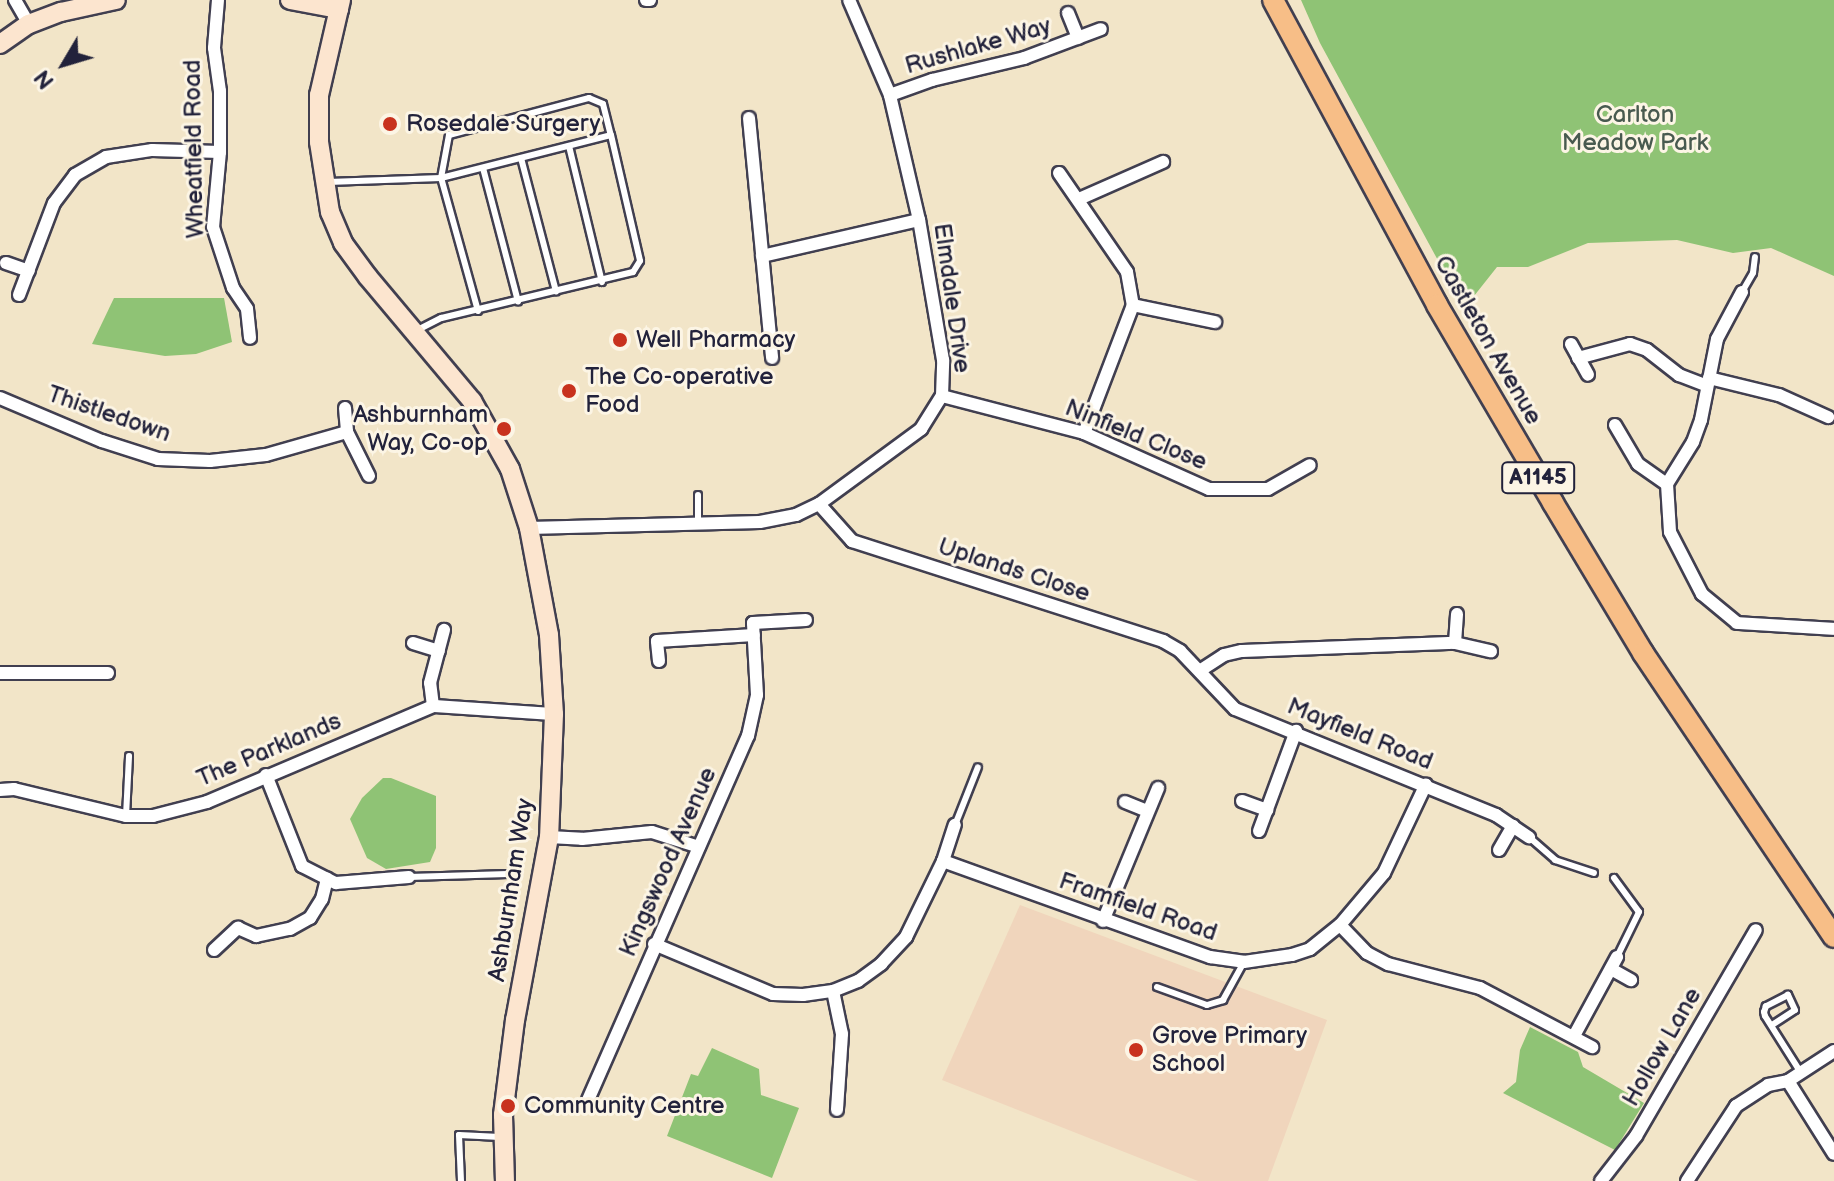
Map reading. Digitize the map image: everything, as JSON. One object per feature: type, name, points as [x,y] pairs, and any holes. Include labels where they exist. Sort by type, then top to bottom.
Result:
[{"type":"main road","name":"Castleton Avenue","points":[[1273,0],[1430,293],[1545,490],[1643,653],[1834,937]]},
{"type":"street","points":[[15,0],[29,24]]},
{"type":"street","points":[[0,44],[29,24],[87,4],[116,0]]},
{"type":"street","name":"Wheatfield Road","points":[[218,0],[214,48],[220,91],[220,152],[213,227],[233,288],[247,309],[250,338]]},
{"type":"street","points":[[290,0],[340,5]]},
{"type":"street","name":"Elmdale Drive","points":[[529,528],[760,522],[796,515],[819,504],[921,429],[942,396],[943,360],[919,220],[890,95],[849,0]]},
{"type":"street","name":"Ashburnham Way","points":[[340,5],[319,95],[319,142],[330,212],[343,243],[472,401],[510,469],[529,528],[549,635],[554,714],[549,837],[515,1020],[503,1137],[505,1181]]},
{"type":"street","name":"Rushlake Way","points":[[1068,13],[1078,38]]},
{"type":"street","name":"Rushlake Way","points":[[890,95],[932,80],[1024,58],[1101,29]]},
{"type":"street","points":[[749,118],[772,358]]},
{"type":"street","points":[[19,295],[54,203],[75,175],[106,157],[152,150],[220,152]]},
{"type":"street","points":[[1079,199],[1163,162]]},
{"type":"street","points":[[1059,173],[1127,272],[1133,305],[1084,433]]},
{"type":"street","points":[[762,256],[919,220]]},
{"type":"street","points":[[6,263],[29,271]]},
{"type":"street","points":[[1742,292],[1717,339],[1693,442],[1667,484],[1670,532],[1702,594],[1737,623],[1834,629]]},
{"type":"street","points":[[1133,305],[1215,322]]},
{"type":"street","points":[[1571,344],[1588,375]]},
{"type":"street","points":[[1578,358],[1630,344],[1647,350],[1679,375],[1779,395],[1828,417]]},
{"type":"street","name":"Ninfield Close","points":[[942,396],[1084,433],[1209,489],[1268,489],[1310,465]]},
{"type":"street","name":"Thistledown","points":[[0,398],[102,441],[158,459],[210,461],[266,455],[347,432]]},
{"type":"street","points":[[345,408],[347,432],[369,476]]},
{"type":"street","points":[[1615,425],[1638,464],[1667,484]]},
{"type":"street","name":"Uplands Close","points":[[819,504],[852,541],[1163,641],[1201,670]]},
{"type":"street","points":[[1455,643],[1457,614]]},
{"type":"street","points":[[659,661],[657,641],[754,635],[753,623],[806,620]]},
{"type":"street","points":[[433,706],[430,683],[444,630]]},
{"type":"street","name":"Kingswood Avenue","points":[[588,1100],[748,736],[757,695],[754,635]]},
{"type":"street","points":[[413,643],[439,651]]},
{"type":"street","points":[[1201,670],[1224,655],[1242,651],[1455,643],[1491,651]]},
{"type":"street","name":"Mayfield Road","points":[[1201,670],[1235,709],[1426,784],[1496,815],[1529,837]]},
{"type":"street","points":[[0,673],[108,673]]},
{"type":"street","name":"The Parklands","points":[[0,790],[14,789],[126,816],[153,816],[207,802],[433,706],[554,714]]},
{"type":"street","points":[[1259,831],[1296,731]]},
{"type":"street","points":[[266,775],[302,866],[336,883],[409,877]]},
{"type":"street","name":"Framfield Road","points":[[943,861],[1181,949],[1244,962],[1310,949],[1340,925],[1384,873],[1426,784]]},
{"type":"street","points":[[1103,921],[1158,788]]},
{"type":"street","points":[[1242,801],[1267,810]]},
{"type":"street","points":[[1125,802],[1147,811]]},
{"type":"street","points":[[654,944],[773,994],[803,995],[833,991],[870,972],[906,937],[943,861],[955,825]]},
{"type":"street","points":[[1499,850],[1513,826]]},
{"type":"street","points":[[549,837],[582,839],[652,832],[699,847]]},
{"type":"street","points":[[214,950],[238,928],[256,936],[290,929],[310,918],[322,899],[327,879]]},
{"type":"street","points":[[1340,925],[1367,953],[1388,964],[1480,988],[1592,1047]]},
{"type":"street","name":"Hollow Lane","points":[[1601,1181],[1636,1136],[1756,930]]},
{"type":"street","points":[[1574,1036],[1614,963],[1631,980]]},
{"type":"street","points":[[833,991],[842,1034],[837,1110]]},
{"type":"street","points":[[1687,1181],[1736,1106],[1768,1085],[1788,1081],[1834,1051]]},
{"type":"street","points":[[1788,1081],[1834,1154]]},
{"type":"lane","points":[[415,333],[426,323],[478,311],[556,291],[602,282],[633,272],[640,261],[603,104],[589,98],[449,135],[441,178],[478,311]]},
{"type":"lane","points":[[324,183],[441,178],[611,135]]},
{"type":"lane","points":[[569,146],[602,282]]},
{"type":"lane","points":[[521,158],[556,291]]},
{"type":"lane","points":[[483,168],[518,301]]},
{"type":"lane","points":[[1742,292],[1753,273],[1755,257]]},
{"type":"lane","points":[[698,495],[698,523]]},
{"type":"lane","points":[[126,816],[129,756]]},
{"type":"lane","points":[[955,825],[978,767]]},
{"type":"lane","points":[[1529,837],[1555,860],[1594,873]]},
{"type":"lane","points":[[409,877],[508,874]]},
{"type":"lane","points":[[1614,878],[1639,912],[1614,963]]},
{"type":"lane","points":[[1157,987],[1207,1005],[1223,1000],[1244,962]]},
{"type":"lane","points":[[1772,1025],[1795,1010],[1791,997],[1783,996],[1764,1009],[1772,1025],[1801,1073]]},
{"type":"lane","points":[[461,1181],[459,1135],[503,1137]]},
{"type":"shaded area","name":"Grove Primary School","points":[[1020,905],[1327,1020],[1268,1181],[1198,1181],[942,1080]]},
{"type":"green space","name":"Carlton Meadow Park","points":[[1301,0],[1834,0],[1834,276],[1771,248],[1733,253],[1677,240],[1588,243],[1528,267],[1497,267],[1474,296],[1460,301],[1320,43]]},
{"type":"green space","points":[[114,298],[224,298],[232,342],[196,354],[165,356],[92,344]]},
{"type":"green space","points":[[383,778],[391,778],[436,796],[436,848],[430,862],[386,869],[367,858],[350,819],[362,798]]},
{"type":"green space","points":[[1530,1027],[1578,1052],[1583,1067],[1644,1103],[1615,1150],[1503,1093],[1516,1082],[1520,1050]]},
{"type":"green space","points":[[712,1048],[759,1069],[761,1095],[799,1108],[772,1178],[667,1136],[691,1074],[698,1076]]},
{"type":"place","name":"Rosedale Surgery","points":[[390,124]]},
{"type":"place","name":"Well Pharmacy","points":[[620,340]]},
{"type":"place","name":"The Co-operative Food","points":[[569,391]]},
{"type":"place","name":"Ashburnham Way, Co-op","points":[[504,429]]},
{"type":"place","name":"Grove Primary School","points":[[1136,1050]]},
{"type":"place","name":"Community Centre","points":[[508,1106]]}]
